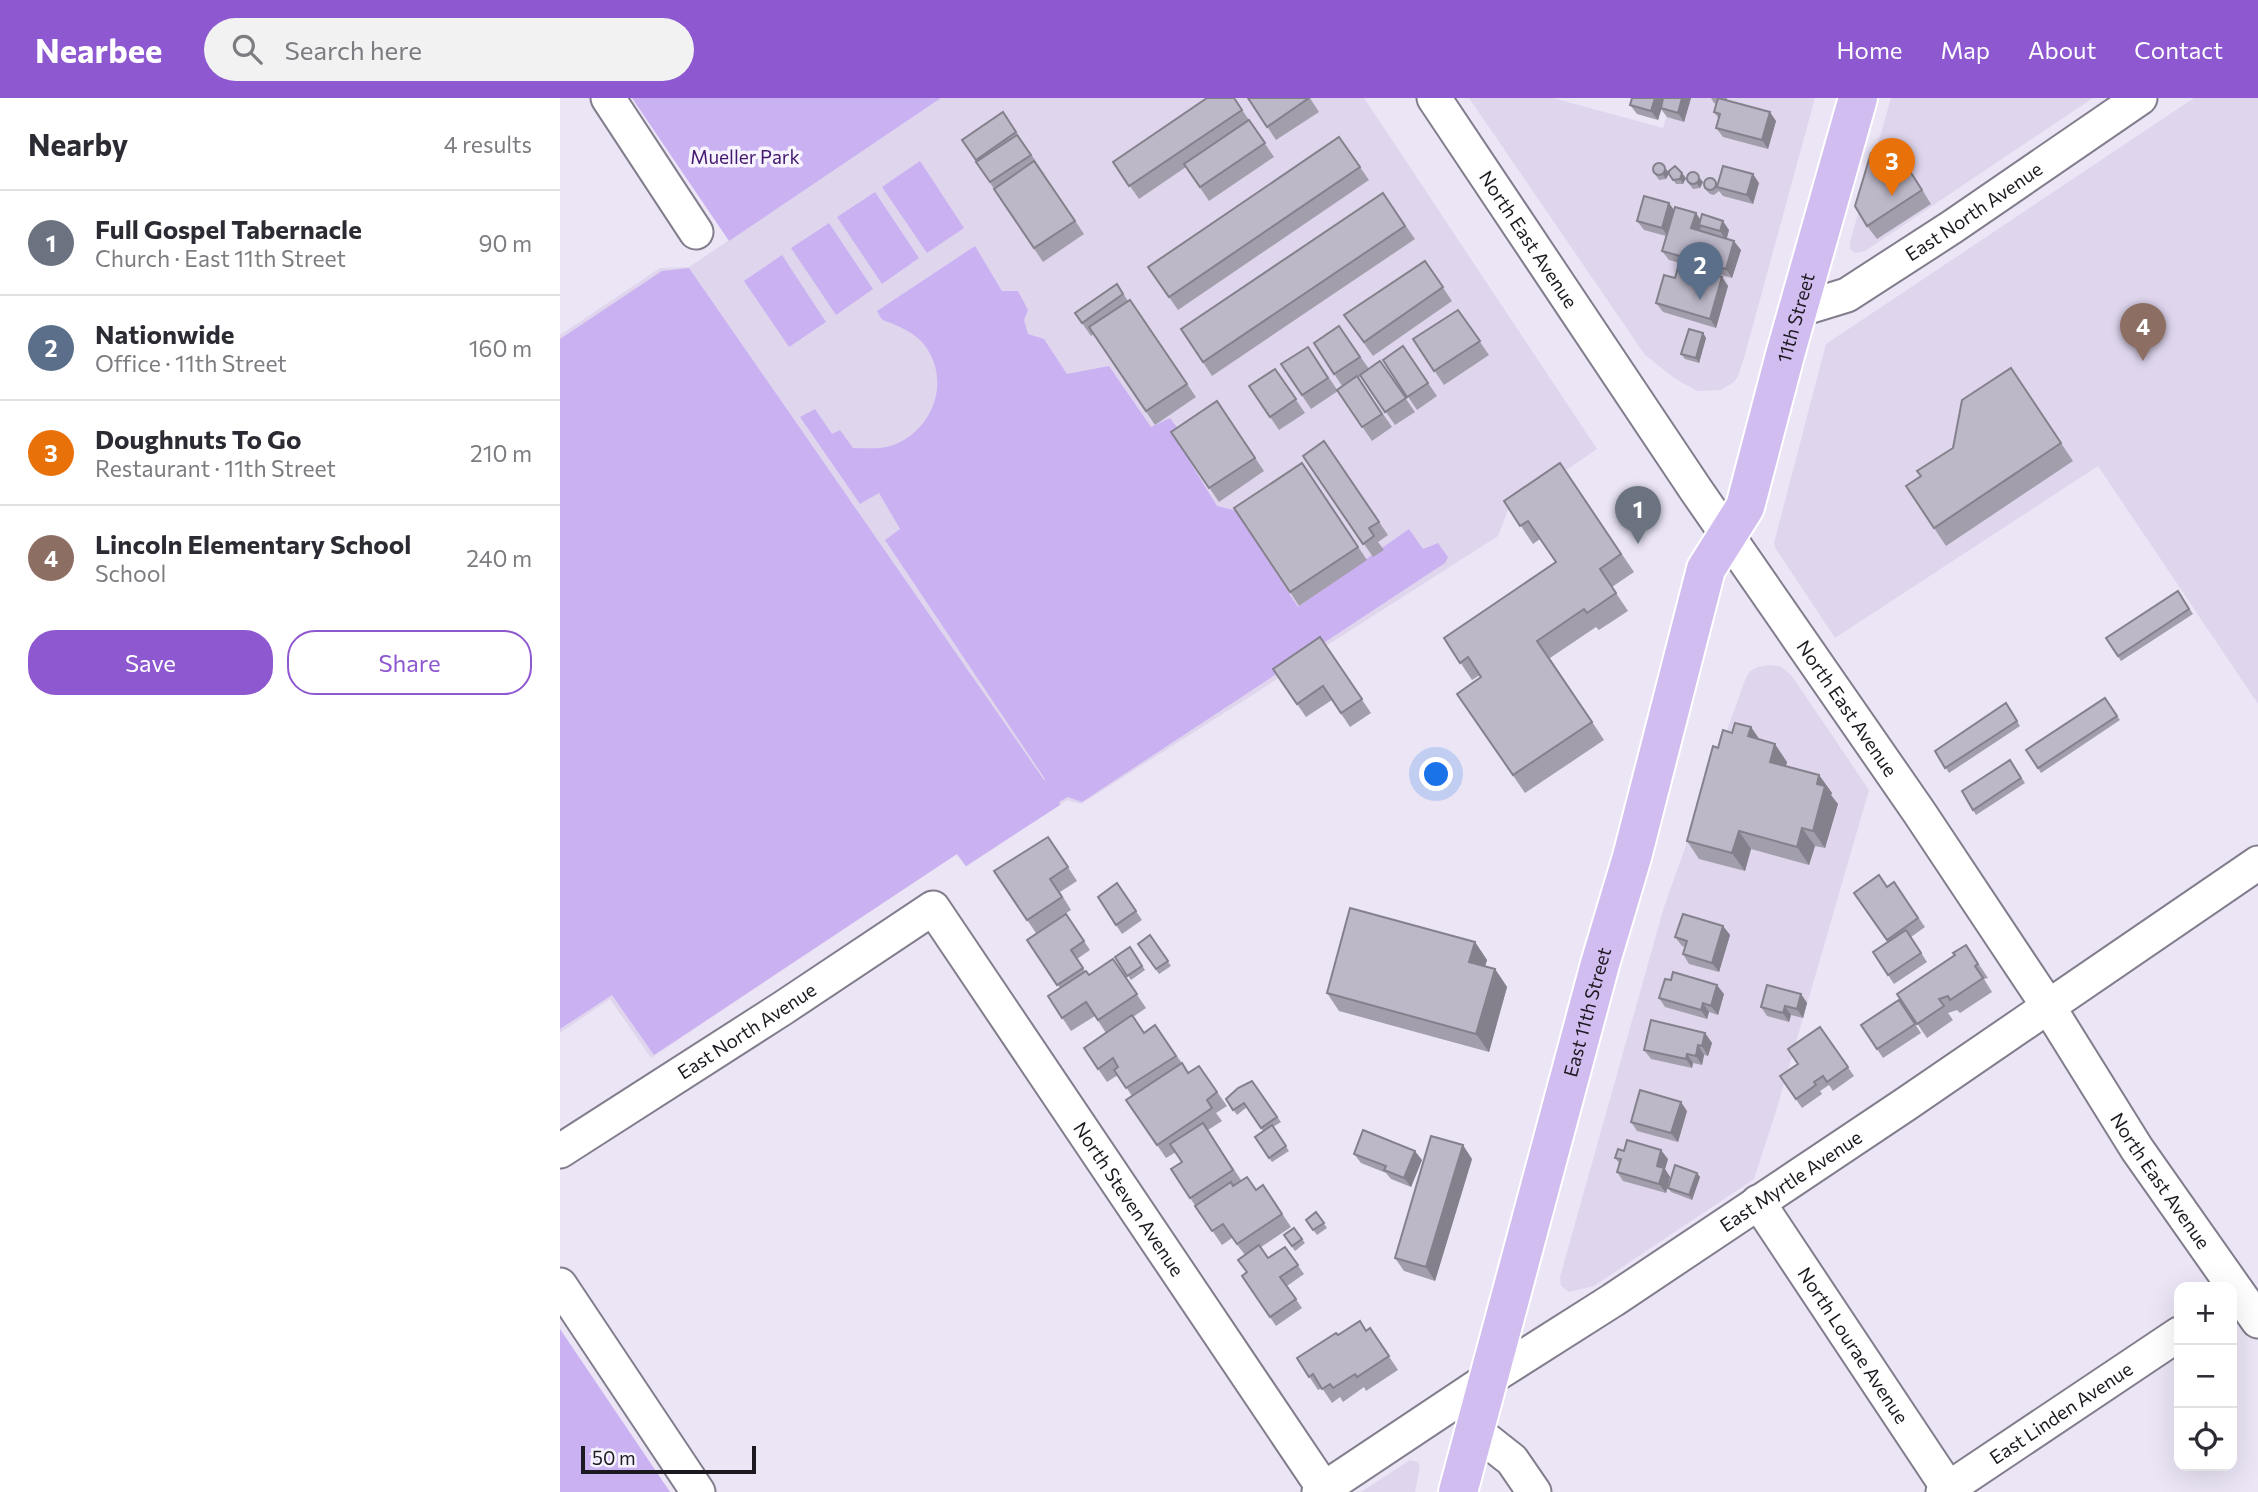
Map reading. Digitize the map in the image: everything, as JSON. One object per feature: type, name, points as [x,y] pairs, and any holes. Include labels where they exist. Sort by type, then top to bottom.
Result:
[{"type":"main road","name":"11th Street","points":[[1727,536],[1745,507],[1858,98]]},
{"type":"main road","name":"East 11th Street","points":[[1458,1492],[1600,964],[1632,857],[1706,569],[1727,536]]},
{"type":"street","points":[[608,98],[696,232]]},
{"type":"street","name":"North East Avenue","points":[[1433,98],[1727,536],[1919,812],[2048,1006],[2137,1149],[2243,1291],[2258,1321]]},
{"type":"street","name":"East North Avenue","points":[[1798,310],[1847,295],[1952,227],[2140,98]]},
{"type":"street","name":"East Myrtle Avenue","points":[[1322,1490],[1906,1104],[2258,863]]},
{"type":"street","name":"East North Avenue","points":[[560,1151],[933,908]]},
{"type":"street","name":"North Steven Avenue","points":[[933,908],[1322,1490]]},
{"type":"street","name":"North Lourae Avenue","points":[[1758,1202],[1946,1490]]},
{"type":"street","points":[[560,1285],[698,1492]]},
{"type":"street","name":"East Linden Avenue","points":[[1946,1490],[2174,1337]]},
{"type":"street","points":[[1474,1430],[1512,1460],[1534,1492]]},
{"type":"shaded area","points":[[941,98],[1364,98],[1597,449],[1508,510],[1498,536],[1265,687],[1081,804],[1067,800],[966,867],[956,854],[651,1058],[610,999],[560,1033],[560,335],[660,268],[689,267]]},
{"type":"shaded area","points":[[1469,98],[1553,98],[1663,128],[1672,98],[1815,98],[1744,358],[1734,382],[1721,390],[1697,391],[1674,378],[1645,355]]},
{"type":"shaded area","points":[[1891,98],[2093,98],[1865,251],[1855,253],[1850,249],[1850,242]]},
{"type":"shaded area","points":[[2194,98],[2258,98],[2258,704],[2098,466],[1835,638],[1774,543],[1826,344]]},
{"type":"shaded area","points":[[1768,665],[1780,666],[1792,676],[1869,790],[1777,1108],[1754,1179],[1594,1286],[1569,1292],[1561,1286],[1560,1277],[1664,907],[1745,680],[1749,672]]},
{"type":"shaded area","points":[[1410,1460],[1418,1462],[1420,1466],[1415,1492],[1361,1492]]},
{"type":"green space","name":"Mueller Park","points":[[632,98],[941,98],[729,241]]},
{"type":"green space","points":[[920,161],[964,228],[927,253],[882,187]]},
{"type":"green space","points":[[875,192],[919,258],[882,284],[837,217]]},
{"type":"green space","points":[[829,223],[873,289],[836,315],[791,248]]},
{"type":"green space","points":[[975,246],[1002,291],[1018,291],[1028,310],[1024,320],[1028,334],[1044,339],[1067,374],[1109,366],[1151,427],[1170,418],[1186,439],[1179,444],[1217,506],[1242,512],[1241,519],[1298,607],[1409,529],[1423,549],[1438,543],[1448,557],[1445,563],[1082,802],[1068,797],[1059,802],[1060,805],[966,866],[957,854],[654,1055],[612,995],[560,1029],[560,339],[662,271],[689,268],[1044,780],[885,540],[900,529],[879,493],[860,504],[800,417],[815,409],[832,434],[840,430],[853,448],[891,446],[910,436],[921,426],[935,399],[936,369],[930,354],[918,338],[883,320],[877,311]]},
{"type":"green space","points":[[782,255],[826,322],[789,347],[744,281]]},
{"type":"green space","points":[[560,1329],[670,1492],[560,1492]]},
{"type":"building","points":[[1207,98],[1234,98],[1242,110],[1129,186],[1113,162]]},
{"type":"building","points":[[1248,98],[1309,98],[1267,127]]},
{"type":"building","points":[[1632,98],[1655,98],[1651,111],[1630,105]]},
{"type":"building","points":[[1663,98],[1682,98],[1678,113],[1661,108]]},
{"type":"building","points":[[1718,98],[1770,112],[1762,140],[1716,128],[1720,114],[1714,112]]},
{"type":"building","points":[[1003,112],[1016,132],[976,160],[962,140]]},
{"type":"building","points":[[1249,120],[1265,143],[1200,187],[1184,164]]},
{"type":"building","points":[[1017,135],[1031,155],[990,182],[976,162]]},
{"type":"building","points":[[1339,137],[1360,167],[1169,297],[1148,267]]},
{"type":"building","points":[[1871,153],[1904,162],[1922,190],[1867,226],[1855,206]]},
{"type":"building","points":[[1034,161],[1075,221],[1034,248],[994,189]]},
{"type":"building","points":[[1654,164],[1664,164],[1664,174],[1654,174]]},
{"type":"building","points":[[1675,166],[1682,173],[1680,179],[1673,180],[1669,171]]},
{"type":"building","points":[[1723,166],[1753,174],[1747,195],[1717,187]]},
{"type":"building","points":[[1688,173],[1698,173],[1698,183],[1688,183]]},
{"type":"building","points":[[1705,179],[1715,179],[1715,189],[1705,189]]},
{"type":"building","points":[[1383,193],[1405,226],[1203,362],[1181,329]]},
{"type":"building","points":[[1644,196],[1669,203],[1662,228],[1637,221]]},
{"type":"building","points":[[1675,207],[1696,213],[1691,228],[1734,241],[1726,269],[1662,251]]},
{"type":"building","points":[[1702,214],[1723,221],[1720,231],[1699,225]]},
{"type":"building","points":[[1425,261],[1443,287],[1364,342],[1344,315]]},
{"type":"building","points":[[1679,264],[1722,277],[1710,319],[1656,303],[1664,275],[1675,278]]},
{"type":"building","points":[[1117,284],[1123,294],[1082,323],[1075,313]]},
{"type":"building","points":[[1130,300],[1187,384],[1146,411],[1089,327]]},
{"type":"building","points":[[1458,310],[1480,341],[1434,371],[1413,339]]},
{"type":"building","points":[[1339,326],[1360,357],[1334,374],[1314,343]]},
{"type":"building","points":[[1689,329],[1703,333],[1696,358],[1681,354]]},
{"type":"building","points":[[1403,346],[1428,383],[1407,397],[1383,360]]},
{"type":"building","points":[[1308,347],[1328,378],[1302,395],[1281,364]]},
{"type":"building","points":[[1380,361],[1406,398],[1385,412],[1360,375]]},
{"type":"building","points":[[2011,368],[2061,443],[1934,528],[1906,486],[1921,476],[1917,471],[1953,448],[1962,400]]},
{"type":"building","points":[[1275,369],[1296,399],[1270,417],[1249,386]]},
{"type":"building","points":[[1357,376],[1382,414],[1362,427],[1337,390]]},
{"type":"building","points":[[1217,401],[1255,458],[1209,488],[1171,432]]},
{"type":"building","points":[[1324,441],[1379,522],[1369,528],[1374,536],[1363,544],[1303,456]]},
{"type":"building","points":[[1302,463],[1358,547],[1290,592],[1234,508]]},
{"type":"building","points":[[1560,463],[1621,554],[1600,569],[1616,593],[1587,613],[1584,609],[1537,641],[1592,722],[1513,775],[1457,694],[1481,677],[1468,657],[1460,663],[1444,638],[1556,562],[1528,521],[1520,526],[1504,501]]},
{"type":"building","points":[[2178,591],[2189,609],[2118,656],[2106,638]]},
{"type":"building","points":[[1320,637],[1362,699],[1341,713],[1323,686],[1297,704],[1273,669]]},
{"type":"building","points":[[2105,698],[2117,716],[2038,768],[2026,750]]},
{"type":"building","points":[[2006,703],[2017,721],[1945,768],[1935,751]]},
{"type":"building","points":[[1735,723],[1751,727],[1748,736],[1775,744],[1770,762],[1819,775],[1817,784],[1825,786],[1813,831],[1802,828],[1797,847],[1739,831],[1732,853],[1687,841],[1713,746],[1718,748],[1723,730],[1732,733]]},
{"type":"building","points":[[2010,760],[2021,778],[1973,810],[1962,791]]},
{"type":"building","points":[[1048,837],[1068,867],[1050,879],[1062,897],[1027,920],[994,871]]},
{"type":"building","points":[[1879,875],[1887,887],[1894,882],[1918,918],[1887,940],[1854,893]]},
{"type":"building","points":[[1117,883],[1136,911],[1116,925],[1098,897]]},
{"type":"building","points":[[1350,908],[1475,942],[1469,962],[1495,969],[1476,1034],[1327,993]]},
{"type":"building","points":[[1066,914],[1084,941],[1071,950],[1083,968],[1057,985],[1027,940]]},
{"type":"building","points":[[1683,914],[1723,926],[1712,963],[1683,954],[1687,941],[1675,937]]},
{"type":"building","points":[[1906,930],[1921,953],[1888,975],[1873,952]]},
{"type":"building","points":[[1150,935],[1168,961],[1156,969],[1138,944]]},
{"type":"building","points":[[1966,945],[1983,978],[1950,1000],[1948,996],[1939,999],[1944,1006],[1917,1024],[1897,994]]},
{"type":"building","points":[[1130,947],[1142,966],[1127,976],[1115,957]]},
{"type":"building","points":[[1113,959],[1137,994],[1098,1020],[1086,1002],[1062,1018],[1048,996],[1086,971],[1089,975]]},
{"type":"building","points":[[1673,972],[1717,985],[1711,1006],[1703,1003],[1701,1010],[1659,998],[1665,979],[1671,980]]},
{"type":"building","points":[[1767,985],[1801,994],[1797,1009],[1785,1006],[1783,1013],[1761,1007]]},
{"type":"building","points":[[1899,1000],[1915,1024],[1877,1049],[1861,1025]]},
{"type":"building","points":[[1132,1015],[1144,1033],[1155,1025],[1176,1056],[1126,1088],[1114,1070],[1118,1067],[1113,1058],[1098,1069],[1084,1048]]},
{"type":"building","points":[[1651,1020],[1705,1033],[1702,1046],[1698,1045],[1696,1056],[1687,1054],[1686,1059],[1644,1050]]},
{"type":"building","points":[[1820,1027],[1848,1067],[1827,1082],[1823,1076],[1814,1082],[1816,1085],[1796,1099],[1780,1076],[1798,1064],[1788,1049]]},
{"type":"building","points":[[1182,1063],[1188,1073],[1199,1066],[1217,1092],[1207,1100],[1212,1108],[1157,1145],[1126,1100]]},
{"type":"building","points":[[1252,1081],[1277,1117],[1261,1128],[1244,1103],[1233,1110],[1226,1099],[1238,1088]]},
{"type":"building","points":[[1640,1090],[1681,1102],[1671,1133],[1631,1122]]},
{"type":"building","points":[[1203,1123],[1233,1170],[1190,1198],[1171,1169],[1182,1162],[1170,1144]]},
{"type":"building","points":[[1272,1125],[1286,1146],[1269,1158],[1255,1137]]},
{"type":"building","points":[[1363,1130],[1415,1151],[1404,1178],[1384,1170],[1386,1166],[1354,1154]]},
{"type":"building","points":[[1431,1136],[1463,1145],[1426,1267],[1395,1258]]},
{"type":"building","points":[[1627,1140],[1661,1150],[1657,1166],[1664,1168],[1659,1184],[1617,1172],[1621,1159],[1615,1158],[1618,1149],[1624,1151]]},
{"type":"building","points":[[1675,1165],[1697,1173],[1689,1195],[1668,1188]]},
{"type":"building","points":[[1247,1177],[1256,1190],[1263,1185],[1282,1214],[1237,1244],[1223,1224],[1212,1231],[1195,1206],[1231,1182],[1233,1186]]},
{"type":"building","points":[[1316,1212],[1324,1223],[1313,1230],[1306,1220]]},
{"type":"building","points":[[1294,1228],[1302,1239],[1292,1246],[1284,1235]]},
{"type":"building","points":[[1259,1245],[1268,1258],[1285,1247],[1298,1265],[1280,1277],[1296,1299],[1270,1317],[1242,1276],[1247,1272],[1238,1260]]},
{"type":"building","points":[[1360,1321],[1366,1331],[1370,1328],[1389,1356],[1357,1377],[1355,1374],[1333,1388],[1330,1384],[1322,1389],[1313,1374],[1309,1377],[1297,1358]]},
{"type":"place","name":"Doughnuts To Go","points":[[1892,196]]},
{"type":"place","name":"Nationwide","points":[[1700,300]]},
{"type":"place","name":"Lincoln Elementary School","points":[[2143,361]]},
{"type":"place","name":"Full Gospel Tabernacle","points":[[1638,544]]}]
